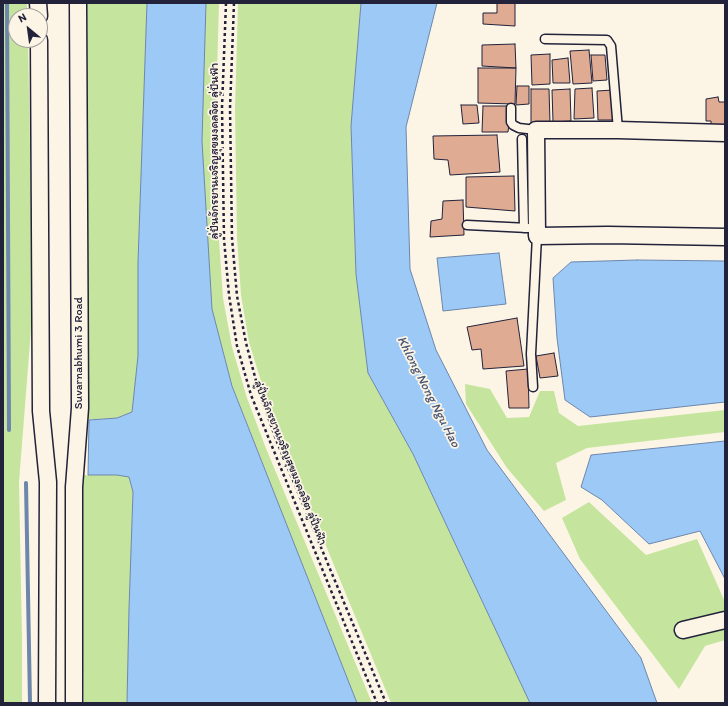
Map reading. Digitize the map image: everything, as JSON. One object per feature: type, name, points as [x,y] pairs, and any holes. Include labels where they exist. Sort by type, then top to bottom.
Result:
[{"type":"street","name":"Suvarnabhumi 3 Road","points":[[74,703],[74,487],[80,408],[78,3]]},
{"type":"street","points":[[39,48],[41,411],[48,482],[47,703]]},
{"type":"street","points":[[725,133],[618,130],[536,130],[533,231],[608,235],[725,238]]},
{"type":"street","points":[[683,630],[725,620]]},
{"type":"lane","points":[[545,39],[607,40],[611,46],[618,130]]},
{"type":"lane","points":[[511,108],[513,125],[519,128],[536,130]]},
{"type":"lane","points":[[522,139],[533,231],[531,354],[533,387]]},
{"type":"lane","points":[[467,225],[533,231]]},
{"type":"path","name":"ลู่ปั่นจักรยานเจริญสุขมงคลจิต ลู่ปั่นฟ้า","points":[[226,3],[222,107],[224,239],[229,295],[237,346],[254,402],[378,703]]},
{"type":"path","points":[[234,3],[230,108],[232,238],[237,296],[246,343],[259,392],[277,442],[386,703]]},
{"type":"green space","points":[[3,3],[27,3],[27,8],[8,8],[8,48],[28,48],[33,304],[19,482],[22,703],[3,703]]},
{"type":"green space","points":[[82,3],[147,3],[138,262],[138,356],[132,412],[117,418],[76,420]]},
{"type":"green space","points":[[206,3],[219,3],[216,108],[219,240],[223,298],[232,347],[247,398],[265,446],[372,703],[357,703],[232,385],[212,309],[202,141]]},
{"type":"green space","points":[[238,3],[361,3],[351,126],[356,274],[368,373],[413,454],[530,703],[391,703],[276,425],[249,342],[241,295],[237,238],[235,109]]},
{"type":"green space","points":[[465,384],[490,389],[507,418],[529,417],[540,391],[554,391],[559,413],[578,426],[725,410],[725,432],[587,448],[556,463],[566,500],[544,511],[507,468],[466,404]]},
{"type":"green space","points":[[79,475],[117,475],[129,477],[133,492],[127,703],[84,703]]},
{"type":"green space","points":[[589,502],[646,555],[697,539],[725,602],[725,640],[705,646],[679,689],[580,559],[562,518]]},
{"type":"water","points":[[147,3],[206,3],[202,141],[212,309],[232,386],[357,703],[127,703],[133,492],[129,477],[117,475],[88,475],[89,420],[117,418],[132,412],[138,356],[138,262]]},
{"type":"water","name":"Khlong Nong Ngu Hao","points":[[361,3],[437,3],[406,127],[410,269],[436,350],[487,450],[641,658],[657,703],[530,703],[413,454],[368,373],[356,274],[351,126]]},
{"type":"water","points":[[499,253],[506,304],[443,311],[437,258]]},
{"type":"water","points":[[637,260],[725,261],[725,402],[590,417],[565,400],[557,338],[553,278],[571,262]]},
{"type":"water","points":[[725,441],[725,579],[700,531],[649,544],[602,500],[581,487],[591,455]]},
{"type":"building","points":[[497,3],[515,3],[515,26],[483,24],[483,13],[497,13]]},
{"type":"building","points":[[515,44],[516,68],[482,66],[482,45]]},
{"type":"building","points":[[589,50],[592,83],[573,84],[570,51]]},
{"type":"building","points":[[550,54],[550,84],[532,85],[531,55]]},
{"type":"building","points":[[591,55],[605,55],[607,80],[593,81]]},
{"type":"building","points":[[568,58],[570,83],[553,83],[552,60]]},
{"type":"building","points":[[478,68],[516,68],[515,104],[478,103]]},
{"type":"building","points":[[517,86],[529,86],[529,104],[516,105]]},
{"type":"building","points":[[592,88],[594,118],[574,119],[575,89]]},
{"type":"building","points":[[531,89],[549,89],[550,123],[531,123]]},
{"type":"building","points":[[570,89],[571,121],[553,122],[552,90]]},
{"type":"building","points":[[613,90],[614,120],[598,120],[597,91]]},
{"type":"building","points":[[718,97],[719,102],[725,102],[725,126],[711,126],[711,121],[706,121],[706,99]]},
{"type":"building","points":[[461,105],[477,105],[479,123],[463,124]]},
{"type":"building","points":[[483,106],[511,106],[508,132],[482,132]]},
{"type":"building","points":[[497,135],[500,172],[450,175],[448,160],[434,159],[433,136]]},
{"type":"building","points":[[514,176],[515,211],[466,207],[466,177]]},
{"type":"building","points":[[463,200],[464,235],[430,237],[431,221],[442,219],[443,201]]},
{"type":"building","points":[[517,318],[524,366],[483,369],[481,349],[472,350],[467,327]]},
{"type":"building","points":[[554,353],[558,376],[540,378],[536,356]]},
{"type":"building","points":[[528,369],[529,408],[509,408],[506,371]]},
{"type":"waterway","points":[[7,3],[9,430]]},
{"type":"waterway","points":[[26,483],[30,703]]}]
